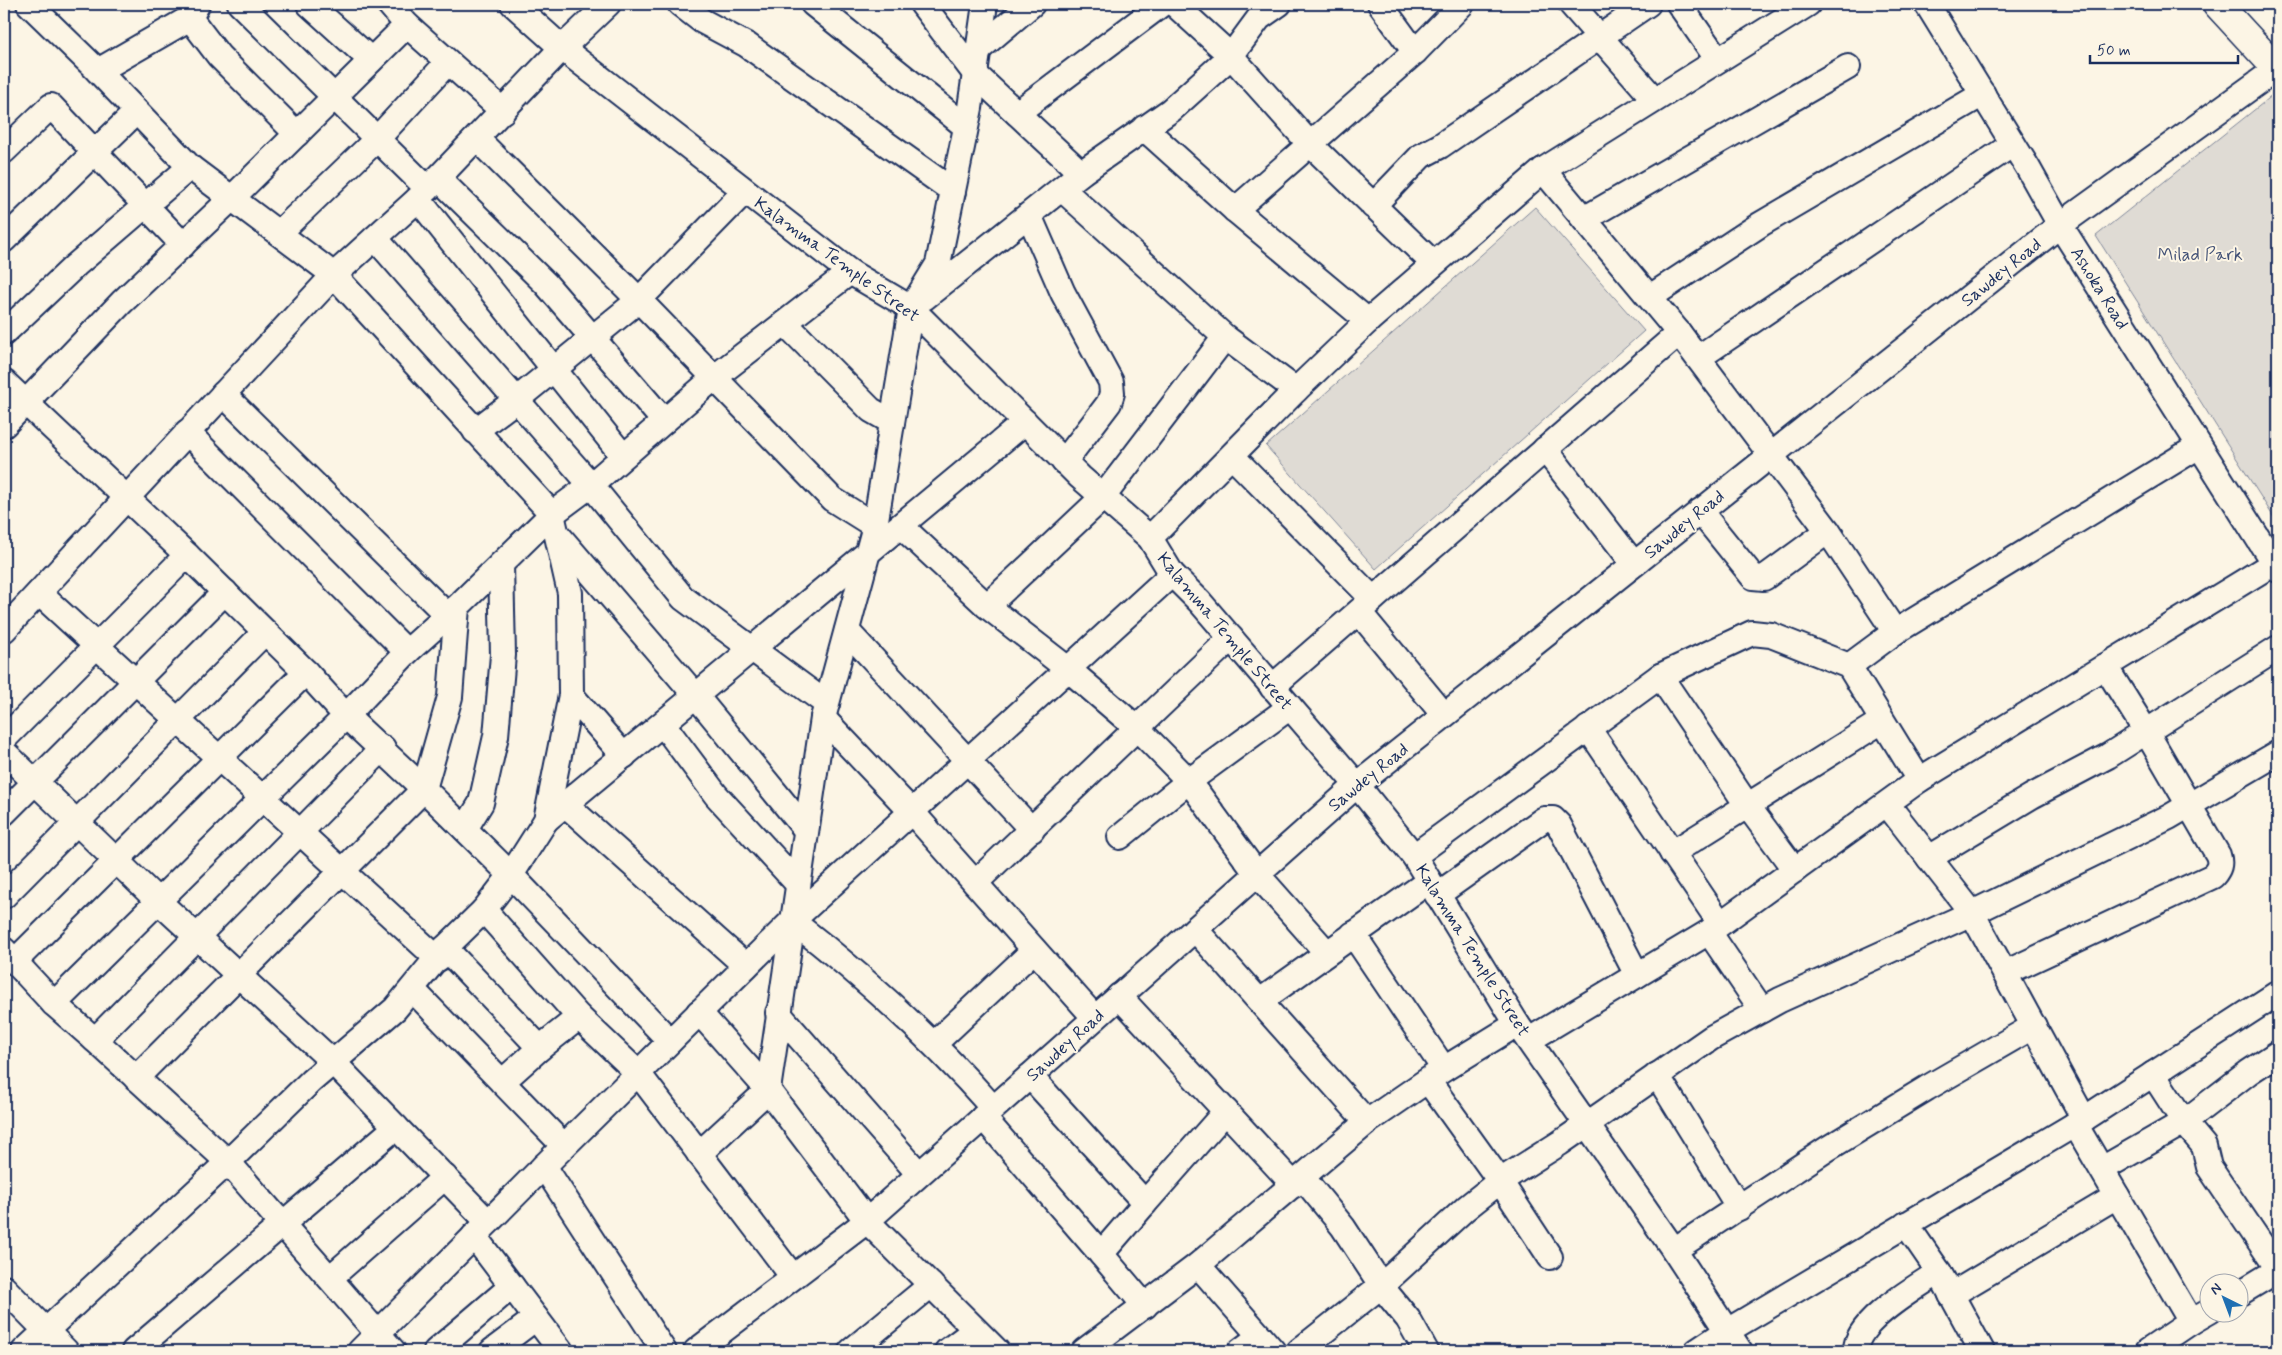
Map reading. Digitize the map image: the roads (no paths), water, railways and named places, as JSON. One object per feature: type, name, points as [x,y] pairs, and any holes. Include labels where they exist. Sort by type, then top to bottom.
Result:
[{"type":"main road","points":[[2217,4],[2278,69]]},
{"type":"street","points":[[30,4],[190,166],[334,275],[475,431],[555,524],[806,830]]},
{"type":"street","points":[[240,4],[428,189],[546,284],[664,421]]},
{"type":"street","points":[[309,4],[372,60]]},
{"type":"street","points":[[389,4],[406,25],[503,111]]},
{"type":"street","name":"Kalamma Temple Street","points":[[513,4],[562,48],[850,272],[910,308],[1064,462],[1150,538],[1172,574],[1231,638],[1357,785],[1414,856],[1523,1032],[1674,1250],[1740,1351]]},
{"type":"street","points":[[4,630],[334,275],[428,189],[562,48],[608,4]]},
{"type":"street","points":[[680,4],[702,21],[748,46],[953,191]]},
{"type":"street","points":[[813,4],[965,126]]},
{"type":"street","points":[[922,4],[976,75],[1080,173]]},
{"type":"street","points":[[699,1154],[768,1090],[778,1012],[825,711],[875,526],[910,308],[938,264],[976,75],[985,4]]},
{"type":"street","points":[[979,49],[1032,4]]},
{"type":"street","points":[[1017,113],[1162,4]]},
{"type":"street","points":[[1174,4],[1231,56],[1310,144],[1433,263]]},
{"type":"street","points":[[910,308],[1080,173],[1171,110],[1231,56],[1254,11],[1279,4]]},
{"type":"street","points":[[1380,4],[1415,52]]},
{"type":"street","points":[[1235,210],[1415,52],[1462,4]]},
{"type":"street","points":[[1571,4],[1654,99]]},
{"type":"street","points":[[1372,206],[1421,156],[1440,146],[1648,4]]},
{"type":"street","points":[[1679,4],[1718,60]]},
{"type":"street","name":"Ashoka Road","points":[[1927,4],[1983,94],[2060,225],[2276,566]]},
{"type":"street","points":[[1150,538],[1296,390],[1368,321],[1543,170],[1718,60],[1798,7]]},
{"type":"street","points":[[98,71],[194,11],[219,56],[297,134]]},
{"type":"street","points":[[4,425],[122,302],[232,198],[406,25]]},
{"type":"street","points":[[278,233],[377,139],[448,62]]},
{"type":"street","points":[[1584,219],[1848,67]]},
{"type":"street","name":"Sawdey Road","points":[[696,1351],[867,1221],[1357,785],[2060,225],[2278,69]]},
{"type":"street","points":[[1650,297],[1761,224],[1983,94]]},
{"type":"street","points":[[4,151],[52,106],[182,245]]},
{"type":"street","points":[[4,240],[136,112]]},
{"type":"street","points":[[1144,128],[1235,210],[1368,321]]},
{"type":"street","points":[[477,139],[640,300],[832,499],[875,526]]},
{"type":"street","points":[[1698,358],[2013,144]]},
{"type":"street","points":[[4,333],[76,265],[190,166]]},
{"type":"street","points":[[1543,170],[1679,333],[1828,532],[1895,632]]},
{"type":"street","points":[[428,189],[555,369],[623,456]]},
{"type":"street","points":[[1062,189],[1225,337],[1296,390]]},
{"type":"street","points":[[475,431],[640,300],[745,191]]},
{"type":"street","points":[[1029,215],[1063,293],[1111,382],[1112,393],[1109,403],[1064,462]]},
{"type":"street","points":[[375,238],[591,485],[683,598],[753,650],[825,711],[1095,1018]]},
{"type":"street","points":[[54,1004],[157,900],[346,716],[407,652],[501,564],[555,524],[591,485],[715,377],[850,272]]},
{"type":"street","points":[[785,323],[871,410],[892,422]]},
{"type":"street","points":[[1272,687],[1679,333]]},
{"type":"street","points":[[987,606],[1103,498],[1225,337]]},
{"type":"street","points":[[4,382],[127,496],[306,672],[346,716],[382,748],[511,875],[670,1041]]},
{"type":"street","points":[[136,1078],[424,789],[450,696],[452,611],[223,394]]},
{"type":"street","points":[[24,1351],[333,1062],[395,1009],[441,954],[484,910],[511,875],[546,820],[753,650],[1025,422]]},
{"type":"street","points":[[187,432],[407,652]]},
{"type":"street","points":[[1849,666],[1895,632],[2199,446]]},
{"type":"street","points":[[1545,450],[1634,564]]},
{"type":"street","points":[[1232,456],[1366,605],[1444,716]]},
{"type":"street","points":[[1700,511],[1753,577],[1758,579],[1764,578],[1828,532]]},
{"type":"street","points":[[546,820],[571,694],[570,593],[555,524]]},
{"type":"street","points":[[901,526],[987,606],[1068,669],[1138,729],[1188,781],[1256,873],[1327,953]]},
{"type":"street","points":[[4,739],[187,555]]},
{"type":"street","points":[[465,830],[481,803],[496,736],[503,654],[501,564]]},
{"type":"street","points":[[1084,1351],[1198,1265],[1367,1122],[1436,1075],[1638,975],[1714,928],[1919,780],[2105,666],[2276,566]]},
{"type":"street","points":[[360,1351],[792,921],[1172,574]]},
{"type":"street","points":[[4,813],[225,592]]},
{"type":"street","points":[[39,593],[342,871],[441,954],[540,1048]]},
{"type":"street","points":[[847,631],[1032,830]]},
{"type":"street","points":[[4,896],[265,632]]},
{"type":"street","points":[[1414,856],[1660,676],[1752,633],[1771,635],[1849,666],[1919,780]]},
{"type":"street","points":[[975,883],[1231,638]]},
{"type":"street","points":[[1929,858],[2032,796],[2147,733],[2278,648]]},
{"type":"street","points":[[2005,973],[2213,876],[2220,863],[2218,855],[2190,804],[2105,666]]},
{"type":"street","points":[[306,672],[116,861],[10,956],[54,1004],[228,1162],[393,1351]]},
{"type":"street","points":[[1660,676],[1747,805],[1795,870]]},
{"type":"street","points":[[571,694],[624,756]]},
{"type":"street","points":[[1120,837],[1188,781],[1290,707]]},
{"type":"street","points":[[1672,853],[1882,721]]},
{"type":"street","points":[[663,724],[716,795],[798,884]]},
{"type":"street","points":[[1588,728],[1672,853],[1762,1010]]},
{"type":"street","points":[[95,1040],[382,748]]},
{"type":"street","points":[[4,752],[157,900],[333,1062],[445,1177],[481,1229],[512,1286],[561,1351]]},
{"type":"street","points":[[1299,1351],[1382,1285],[1466,1208],[1500,1181],[1560,1144],[1711,1038],[1762,1010],[1972,913],[2160,821],[2278,753]]},
{"type":"street","points":[[565,804],[746,966]]},
{"type":"street","points":[[1887,804],[1972,913],[2034,1026],[2102,1169],[2117,1196],[2200,1316],[2148,1351]]},
{"type":"street","points":[[1260,1000],[1353,934],[1433,888],[1544,819],[1553,819],[1559,825],[1638,975]]},
{"type":"street","points":[[484,910],[579,1017],[638,1073],[793,1277]]},
{"type":"street","points":[[792,921],[839,957],[949,1058],[988,1113],[1145,1306]]},
{"type":"street","points":[[1195,929],[1367,1122]]},
{"type":"street","points":[[1353,934],[1500,1181],[1550,1258]]},
{"type":"street","points":[[934,1044],[1034,950]]},
{"type":"street","points":[[412,990],[564,1146]]},
{"type":"street","points":[[1119,996],[1226,1111],[1343,1227],[1382,1285],[1408,1319],[1426,1351]]},
{"type":"street","points":[[1697,1351],[1727,1331],[2080,1121],[2153,1074],[2275,1003]]},
{"type":"street","points":[[700,1012],[768,1090],[867,1221],[997,1351]]},
{"type":"street","points":[[778,1012],[919,1174]]},
{"type":"street","points":[[502,1082],[579,1017]]},
{"type":"street","points":[[1674,1250],[1860,1128],[2034,1026]]},
{"type":"street","points":[[2102,1169],[2184,1122],[2249,1072],[2278,1053]]},
{"type":"street","points":[[2153,1074],[2184,1122],[2204,1146],[2209,1167],[2278,1270],[2250,1287]]},
{"type":"street","points":[[1657,1075],[1738,1208]]},
{"type":"street","points":[[1030,1076],[1145,1203]]},
{"type":"street","points":[[1101,1254],[1226,1111]]},
{"type":"street","points":[[134,1351],[396,1127]]},
{"type":"street","points":[[544,1166],[664,1351]]},
{"type":"street","points":[[330,1278],[445,1177]]},
{"type":"street","points":[[1951,1295],[2117,1196]]},
{"type":"street","points":[[1906,1224],[1940,1272],[1982,1351]]},
{"type":"street","points":[[1198,1265],[1266,1344],[1240,1351]]},
{"type":"street","points":[[1856,1351],[1857,1339],[1890,1305],[1940,1272]]},
{"type":"street","points":[[436,1351],[512,1286]]},
{"type":"street","points":[[851,1351],[931,1286]]},
{"type":"street","points":[[4,1288],[66,1351]]},
{"type":"street","points":[[492,1351],[536,1318]]},
{"type":"street","points":[[948,1351],[975,1330]]},
{"type":"park label","name":"Milad Park","points":[[2200,254]]}]
